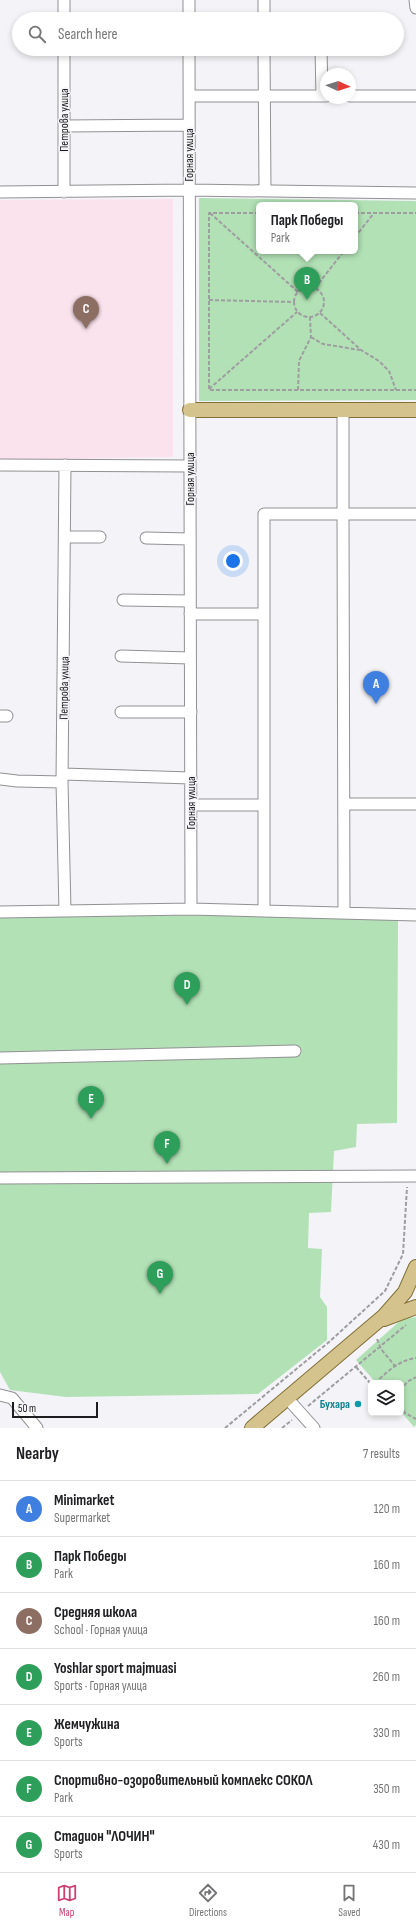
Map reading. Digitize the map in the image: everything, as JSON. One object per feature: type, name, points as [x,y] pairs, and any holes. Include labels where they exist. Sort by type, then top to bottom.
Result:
[{"type":"main road","points":[[190,410],[416,410]]},
{"type":"main road","points":[[252,1428],[375,1324],[411,1291],[416,1267]]},
{"type":"main road","points":[[375,1324],[394,1314],[416,1307]]},
{"type":"street","points":[[64,0],[64,12]]},
{"type":"street","points":[[189,0],[189,12]]},
{"type":"street","points":[[264,0],[264,12]]},
{"type":"street","points":[[415,0],[416,8]]},
{"type":"street","name":"Петрова улица","points":[[64,56],[64,192]]},
{"type":"street","name":"Горная улица","points":[[189,56],[191,909]]},
{"type":"street","points":[[264,56],[265,191]]},
{"type":"street","points":[[321,56],[322,68]]},
{"type":"street","points":[[189,96],[320,96]]},
{"type":"street","points":[[356,96],[416,96]]},
{"type":"street","points":[[64,126],[189,125]]},
{"type":"street","points":[[0,192],[189,190],[416,193]]},
{"type":"street","points":[[343,410],[344,913]]},
{"type":"street","points":[[0,465],[190,466]]},
{"type":"street","name":"Петрова улица","points":[[64,911],[62,778],[65,465]]},
{"type":"street","points":[[264,911],[264,514],[416,514]]},
{"type":"street","points":[[65,537],[100,537]]},
{"type":"street","points":[[146,538],[190,539]]},
{"type":"street","points":[[123,600],[190,601]]},
{"type":"street","points":[[190,614],[264,614]]},
{"type":"street","points":[[121,656],[190,658]]},
{"type":"street","points":[[121,712],[191,712]]},
{"type":"street","points":[[0,779],[17,781],[62,778],[191,778]]},
{"type":"street","points":[[344,804],[416,804]]},
{"type":"street","points":[[191,805],[264,805]]},
{"type":"street","points":[[0,912],[191,909],[416,915]]},
{"type":"street","points":[[0,1058],[295,1051]]},
{"type":"street","points":[[0,1178],[412,1176]]},
{"type":"street","points":[[0,1395],[12,1398],[37,1428]]},
{"type":"street","points":[[287,1398],[314,1428]]},
{"type":"path","points":[[209,213],[256,213]]},
{"type":"path","points":[[209,213],[298,292]]},
{"type":"path","points":[[209,213],[209,390]]},
{"type":"path","points":[[358,213],[416,213]]},
{"type":"path","points":[[358,233],[374,213]]},
{"type":"path","points":[[315,288],[342,254]]},
{"type":"path","points":[[305,288],[315,288],[322,294],[324,299],[323,309],[320,313],[310,318],[305,317],[296,312],[293,302],[298,292],[305,288]]},
{"type":"path","points":[[209,300],[293,302]]},
{"type":"path","points":[[209,390],[296,312]]},
{"type":"path","points":[[320,313],[361,350],[379,361],[389,371],[396,390]]},
{"type":"path","points":[[298,390],[299,361],[311,337],[310,318]]},
{"type":"path","points":[[311,337],[323,344],[361,350]]},
{"type":"path","points":[[209,390],[416,390]]},
{"type":"path","points":[[225,1428],[329,1342],[384,1291],[403,1254],[412,1176]]},
{"type":"path","points":[[282,1428],[409,1322]]},
{"type":"path","points":[[379,1380],[395,1366],[408,1359],[416,1358]]},
{"type":"path","points":[[356,1367],[368,1381]]},
{"type":"path","points":[[404,1386],[407,1382],[416,1377]]},
{"type":"path","points":[[404,1409],[406,1413],[416,1419]]},
{"type":"shaded area","points":[[173,199],[173,457],[0,460],[0,200]]},
{"type":"green space","points":[[199,198],[416,201],[416,400],[199,401]]},
{"type":"green space","points":[[231,915],[398,920],[397,1123],[357,1124],[356,1147],[334,1151],[331,1212],[309,1213],[308,1248],[322,1249],[320,1297],[327,1307],[327,1340],[258,1394],[66,1397],[10,1390],[0,1372],[0,917]]},
{"type":"green space","points":[[416,1317],[416,1425],[414,1427],[404,1415],[404,1380],[373,1380],[356,1360],[402,1319]]},
{"type":"place","name":"Парк Победы","points":[[307,300]]},
{"type":"place","name":"Средняя школа","points":[[86,329]]},
{"type":"place","name":"Minimarket","points":[[376,704]]},
{"type":"place","name":"Yoshlar sport majmuasi","points":[[187,1005]]},
{"type":"place","name":"Жемчужина","points":[[91,1119]]},
{"type":"place","name":"Спортивно-озоровительный комплекс СОКОЛ","points":[[167,1164]]},
{"type":"place","name":"Стадион \"ЛОЧИН\"","points":[[160,1294]]},
{"type":"place","name":"Бухара","points":[[358,1404]]}]
